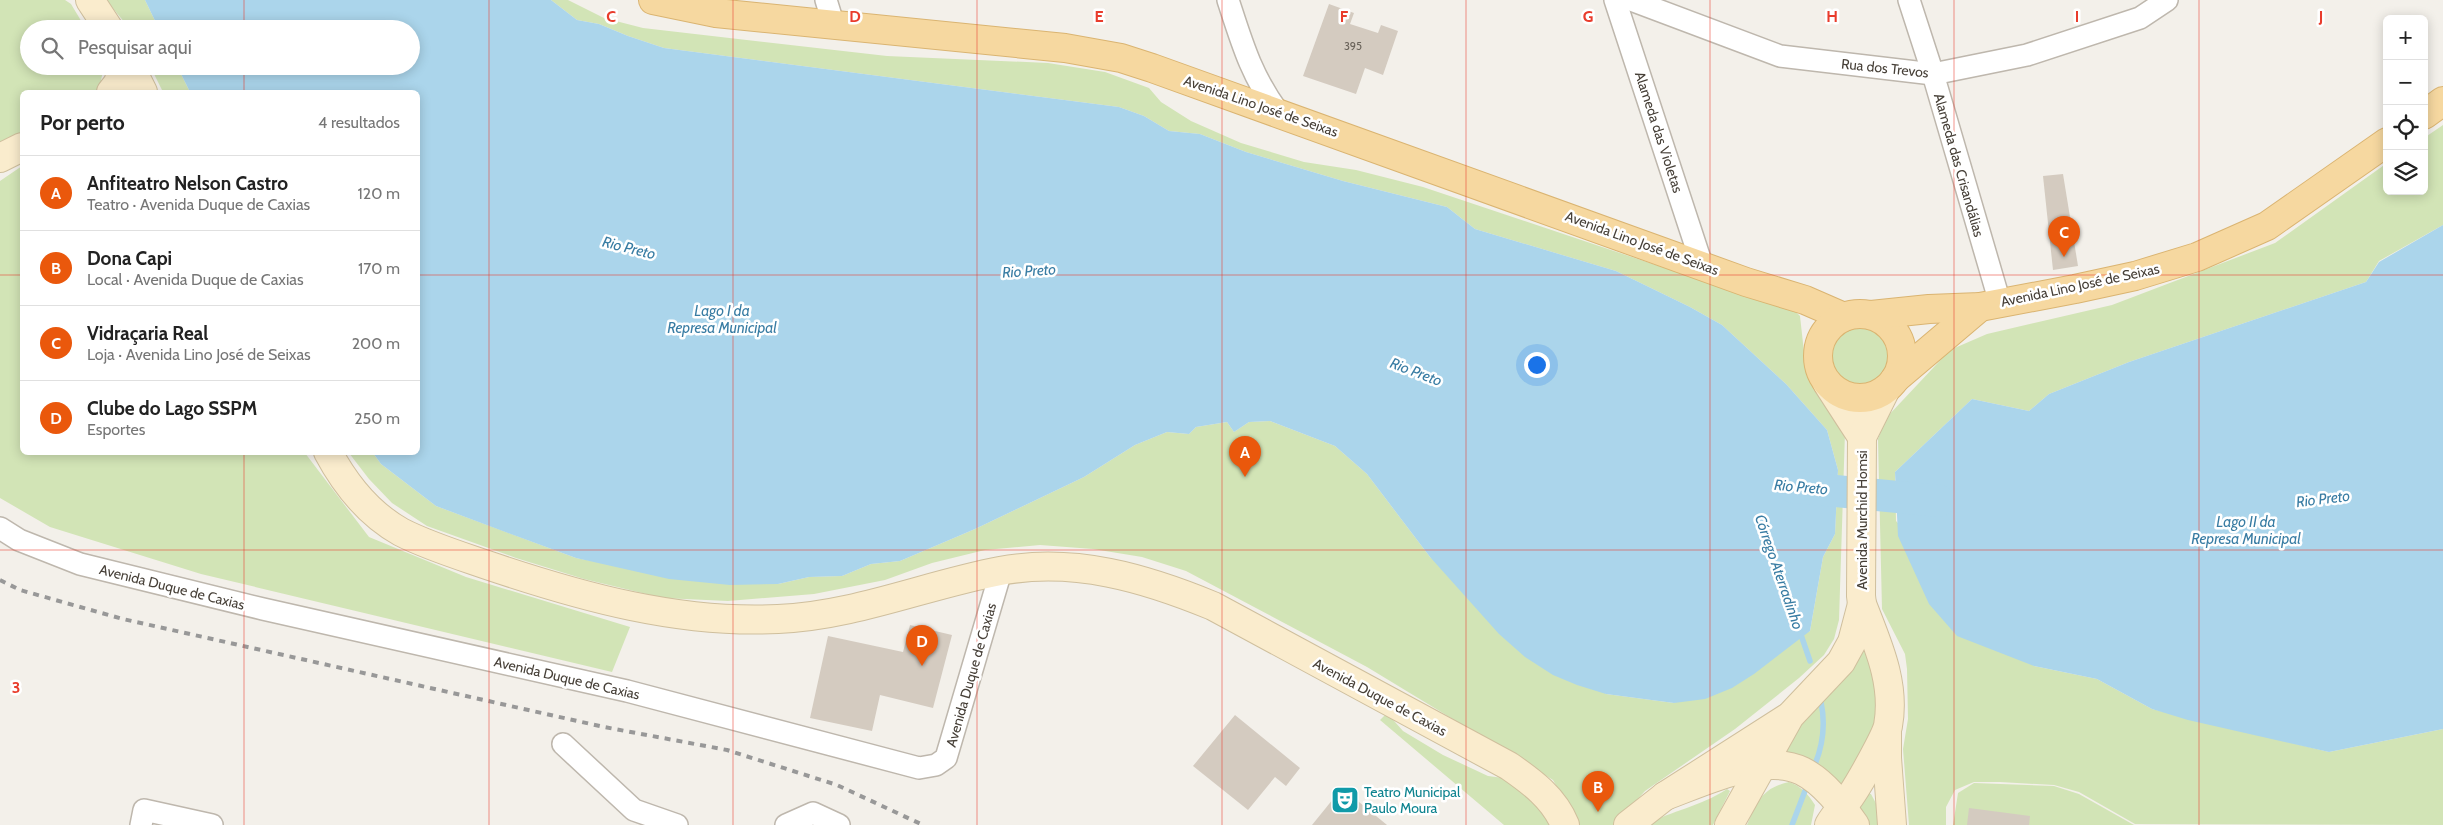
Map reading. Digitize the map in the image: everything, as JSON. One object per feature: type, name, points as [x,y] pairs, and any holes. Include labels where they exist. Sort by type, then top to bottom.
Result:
[{"type":"main road","points":[[90,0],[103,20]]},
{"type":"main road","name":"Avenida Lino José de Seixas","points":[[653,0],[716,13],[1096,53],[1121,58],[1278,112],[1746,282],[1805,300],[1844,317]]},
{"type":"main road","points":[[113,90],[118,83],[120,75]]},
{"type":"main road","points":[[134,75],[142,90]]},
{"type":"main road","points":[[2428,112],[2443,101]]},
{"type":"main road","name":"Avenida Lino José de Seixas","points":[[1871,315],[1990,305],[2126,278],[2197,257],[2267,226],[2383,145]]},
{"type":"main road","points":[[0,158],[20,148]]},
{"type":"main road","name":"Avenida Lino José de Seixas","points":[[1891,384],[1990,305]]},
{"type":"main road","points":[[1857,314],[1871,315],[1883,321],[1899,341],[1902,354],[1901,367],[1891,384],[1875,396],[1849,397],[1837,392],[1827,383],[1820,372],[1817,359],[1819,346],[1824,334],[1833,324],[1844,317],[1857,314]]},
{"type":"main road","name":"Avenida Murchid Homsi","points":[[1827,383],[1862,441]]},
{"type":"main road","name":"Avenida Murchid Homsi","points":[[1730,825],[1761,765],[1790,716],[1841,662],[1852,642],[1862,604],[1862,441],[1891,384]]},
{"type":"main road","name":"Avenida Duque de Caxias","points":[[330,455],[338,470],[366,506],[401,531],[462,556],[520,576],[660,613],[721,619],[778,619],[840,612],[1001,571],[1042,567],[1077,568],[1121,575],[1168,588],[1213,606],[1509,766],[1541,789],[1561,816],[1565,825]]},
{"type":"main road","name":"Avenida Murchid Homsi","points":[[1842,819],[1852,795],[1887,728],[1889,693],[1887,677],[1883,658],[1862,604]]},
{"type":"main road","points":[[1628,825],[1665,796],[1790,716]]},
{"type":"main road","points":[[1887,728],[1886,758],[1892,825]]},
{"type":"main road","points":[[1665,796],[1761,765],[1778,765],[1810,776],[1842,819]]},
{"type":"street","points":[[826,0],[834,26]]},
{"type":"street","points":[[1228,0],[1247,58],[1259,85],[1278,112]]},
{"type":"street","name":"Alameda das Violetas","points":[[1615,0],[1702,265]]},
{"type":"street","name":"Rua dos Trevos","points":[[1630,0],[1780,56],[1933,74],[2027,55],[2140,18],[2167,0]]},
{"type":"street","name":"Alameda das Crisandálias","points":[[1909,0],[1933,74],[1990,305]]},
{"type":"street","points":[[1230,95],[1241,84],[1247,58]]},
{"type":"street","name":"Avenida Duque de Caxias","points":[[0,528],[19,540],[80,564],[263,610],[627,691],[919,768],[936,765],[946,758],[1001,571]]},
{"type":"street","points":[[563,744],[634,810],[677,825]]},
{"type":"street","points":[[786,825],[813,813],[839,825]]},
{"type":"street","points":[[142,818],[212,825]]},
{"type":"green space","points":[[0,0],[65,0],[71,4],[81,20],[20,20],[20,75],[102,75],[99,90],[20,90],[20,133],[0,142]]},
{"type":"green space","points":[[106,0],[145,0],[155,20],[123,20]]},
{"type":"green space","points":[[551,0],[568,0],[604,18],[643,28],[887,56],[1048,63],[1105,72],[1149,88],[1161,102],[1191,121],[1241,143],[1304,162],[1356,170],[1423,187],[1796,312],[1800,316],[1805,361],[1810,379],[1822,392],[1845,432],[1839,620],[1834,639],[1824,655],[1799,678],[1735,729],[1645,791],[1614,825],[1578,825],[1553,780],[1367,667],[1186,571],[1142,557],[1093,549],[1040,545],[985,550],[932,563],[885,580],[814,594],[728,601],[663,598],[584,579],[516,558],[427,526],[392,503],[369,479],[351,455],[374,455],[381,464],[436,506],[576,558],[619,566],[778,584],[809,577],[842,576],[871,564],[900,561],[975,529],[1084,477],[1135,445],[1167,432],[1189,434],[1196,427],[1227,422],[1234,432],[1249,422],[1270,421],[1335,446],[1367,474],[1430,557],[1606,694],[1674,703],[1810,631],[1823,557],[1835,534],[1838,470],[1827,430],[1786,384],[1722,325],[1690,307],[1616,271],[1475,229],[1447,207],[1343,181],[1246,152],[1200,134],[1169,131],[1144,116],[1119,107],[664,48],[599,24],[577,20]]},
{"type":"green space","points":[[154,75],[182,75],[189,90],[162,90]]},
{"type":"green space","points":[[2443,125],[2443,225],[2379,261],[2366,282],[2129,362],[2049,394],[2029,411],[1972,399],[1895,472],[1896,521],[2034,666],[2097,679],[2152,709],[2329,752],[2443,729],[2443,825],[2135,824],[2079,792],[2054,785],[1974,782],[1955,790],[1946,807],[1946,825],[1909,825],[1903,749],[1908,719],[1907,669],[1905,654],[1882,609],[1878,439],[1886,418],[1950,350],[1987,334],[2112,305],[2275,243],[2383,166],[2383,195],[2428,195],[2428,135]]},
{"type":"green space","points":[[20,167],[20,455],[307,455],[369,537],[466,577],[630,627],[612,672],[201,574],[50,527],[0,498],[0,181]]},
{"type":"green space","points":[[1859,322],[1872,325],[1883,332],[1890,343],[1893,356],[1890,369],[1883,380],[1872,387],[1859,390],[1846,387],[1835,380],[1828,369],[1825,356],[1828,343],[1835,332],[1846,325]]},
{"type":"green space","points":[[1860,644],[1866,654],[1876,688],[1877,722],[1842,792],[1785,754],[1793,732]]},
{"type":"green space","points":[[1387,713],[1403,731],[1443,755],[1488,776],[1511,779],[1551,825],[1504,825],[1380,720]]},
{"type":"green space","points":[[1789,782],[1804,791],[1815,805],[1811,825],[1747,825],[1754,809],[1766,792]]},
{"type":"green space","points":[[1974,783],[2054,786],[2079,794],[2134,825],[1953,825],[1958,793]]},
{"type":"green space","points":[[1727,789],[1730,791],[1713,825],[1646,825],[1707,800]]},
{"type":"green space","points":[[1868,794],[1871,794],[1881,813],[1883,825],[1866,825],[1857,809]]},
{"type":"water","name":"Lago I da Represa Municipal","points":[[145,0],[551,0],[577,20],[599,24],[664,48],[1119,107],[1144,116],[1169,131],[1200,134],[1246,152],[1343,181],[1447,207],[1475,229],[1616,271],[1690,307],[1722,325],[1786,384],[1827,430],[1838,470],[1835,534],[1823,557],[1810,631],[1754,674],[1732,688],[1705,699],[1674,703],[1606,694],[1577,685],[1553,675],[1525,657],[1499,634],[1430,557],[1367,474],[1335,446],[1270,421],[1249,422],[1234,432],[1227,422],[1196,427],[1189,434],[1167,432],[1135,445],[1084,477],[975,529],[900,561],[871,564],[842,576],[809,577],[778,584],[730,585],[669,579],[576,558],[436,506],[381,464],[374,455],[420,455],[420,90],[189,90],[182,75],[420,75],[420,20],[155,20]]},
{"type":"water","name":"Lago II da Represa Municipal","points":[[2443,225],[2443,729],[2329,752],[2188,720],[2152,709],[2097,679],[2034,666],[1957,636],[1929,604],[1898,536],[1895,472],[1972,399],[2029,411],[2049,394],[2129,362],[2366,282],[2379,262]]},
{"type":"building","points":[[1329,4],[1354,13],[1350,24],[1378,33],[1381,25],[1398,31],[1383,75],[1365,68],[1356,94],[1303,76]]},
{"type":"building","points":[[2063,174],[2078,266],[2053,270],[2043,176]]},
{"type":"building","points":[[910,625],[952,635],[933,708],[880,695],[872,731],[810,718],[828,636],[903,652]]},
{"type":"building","points":[[1235,715],[1300,768],[1286,786],[1275,777],[1248,810],[1193,766]]},
{"type":"building","name":"Teatro Municipal Paulo Moura","points":[[1342,788],[1387,825],[1312,825]]},
{"type":"building","points":[[1969,808],[2030,816],[2029,825],[1967,825]]},
{"type":"waterway","name":"Rio Preto","points":[[1794,487],[1939,501]]},
{"type":"waterway","name":"Córrego Aterradinho","points":[[1800,632],[1810,661]]},
{"type":"waterway","name":"Córrego Aterradinho","points":[[1813,769],[1823,736],[1821,702]]},
{"type":"waterway","name":"Córrego Aterradinho","points":[[1792,825],[1808,783]]},
{"type":"railway","points":[[0,580],[20,590],[123,619],[604,727],[727,750],[837,785],[923,825]]},
{"type":"place","name":"Vidraçaria Real","points":[[2064,257]]},
{"type":"place","name":"Anfiteatro Nelson Castro","points":[[1245,477]]},
{"type":"place","name":"Clube do Lago SSPM","points":[[922,666]]},
{"type":"place","name":"Teatro Municipal Paulo Moura","points":[[1345,800]]},
{"type":"place","name":"Dona Capi","points":[[1598,812]]}]
